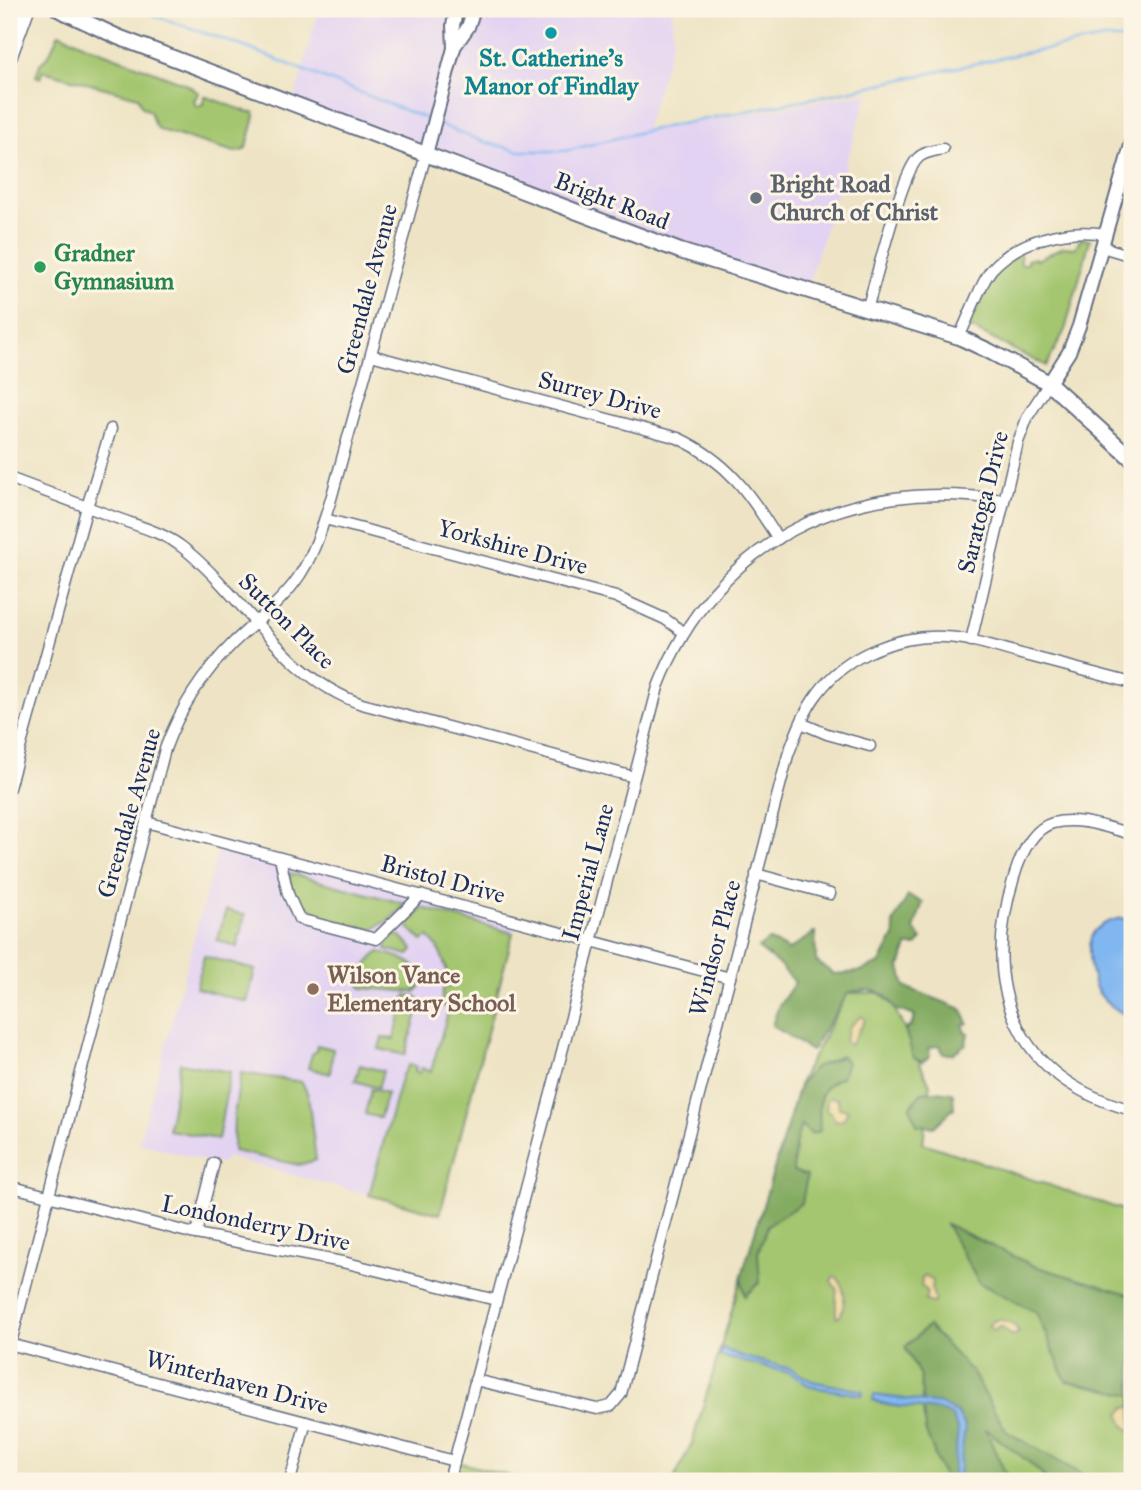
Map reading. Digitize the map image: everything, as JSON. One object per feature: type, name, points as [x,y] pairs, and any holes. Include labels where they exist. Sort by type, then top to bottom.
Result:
[{"type":"main road","name":"Bright Road","points":[[58,9],[122,38],[690,254],[959,338],[1049,383],[1132,458]]},
{"type":"street","points":[[9,45],[21,9]]},
{"type":"street","points":[[9,64],[29,9]]},
{"type":"street","name":"Greendale Avenue","points":[[9,1346],[165,749],[184,706],[220,657],[285,594],[302,572],[316,544],[432,135],[454,48],[453,25],[457,9]]},
{"type":"street","name":"Greendale Avenue","points":[[454,48],[468,27],[474,9]]},
{"type":"street","name":"Saratoga Drive","points":[[971,640],[1003,500],[1023,429],[1074,339],[1132,142]]},
{"type":"street","points":[[867,309],[913,164],[923,154],[943,149]]},
{"type":"street","points":[[959,338],[990,271],[1007,256],[1027,243],[1075,231],[1106,233]]},
{"type":"street","points":[[1102,247],[1132,256]]},
{"type":"street","name":"Surrey Drive","points":[[371,355],[678,438],[709,454],[740,482],[778,539]]},
{"type":"street","points":[[9,788],[111,429]]},
{"type":"street","name":"Sutton Place","points":[[9,478],[149,530],[180,546],[295,663],[336,695],[634,777]]},
{"type":"street","name":"Imperial Lane","points":[[449,1481],[658,687],[683,632],[725,582],[756,554],[778,539],[827,514],[891,497],[952,494],[1003,500]]},
{"type":"street","name":"Yorkshire Drive","points":[[325,519],[616,597],[665,619],[683,632]]},
{"type":"street","name":"Windsor Place","points":[[475,1380],[597,1409],[604,1409],[617,1401],[625,1381],[788,755],[812,701],[828,680],[867,653],[892,643],[919,637],[946,637],[971,640],[1132,683]]},
{"type":"street","points":[[801,723],[827,734],[870,746]]},
{"type":"street","name":"Bristol Drive","points":[[146,822],[730,978]]},
{"type":"street","points":[[1132,834],[1080,822],[1045,826],[1037,833],[1028,843],[1017,867],[1004,914],[1000,955],[1002,982],[1010,1008],[1037,1055],[1079,1090],[1132,1110]]},
{"type":"street","points":[[280,858],[288,894],[299,919],[376,939],[421,895]]},
{"type":"street","points":[[756,874],[830,894]]},
{"type":"street","points":[[195,1234],[214,1163]]},
{"type":"street","name":"Londonderry Drive","points":[[9,1186],[195,1234],[347,1263],[496,1300]]},
{"type":"street","name":"Winterhaven Drive","points":[[9,1346],[454,1461]]},
{"type":"street","points":[[290,1481],[306,1422]]},
{"type":"shaded area","points":[[319,9],[672,9],[673,40],[645,131],[868,93],[806,291],[293,104]]},
{"type":"shaded area","points":[[220,842],[517,920],[440,1214],[227,1157],[221,1164],[214,1163],[139,1143]]},
{"type":"green space","points":[[59,33],[186,84],[199,93],[194,100],[196,107],[203,104],[204,96],[254,112],[247,146],[244,150],[235,152],[160,130],[155,126],[150,111],[142,107],[138,97],[43,71],[40,78],[36,76],[40,64],[49,55]]},
{"type":"green space","points":[[1081,238],[1090,240],[1065,330],[1046,366],[967,326],[989,285],[1002,268],[1020,253],[1021,264],[1027,264],[1027,260],[1037,260],[1063,247],[1075,248]]},
{"type":"green space","points":[[289,873],[406,904],[388,921],[373,929],[338,924],[307,910],[295,892],[291,891]]},
{"type":"green space","points":[[908,896],[923,902],[914,929],[922,939],[916,946],[907,946],[900,967],[905,987],[962,1009],[968,1023],[963,1025],[964,1031],[968,1033],[966,1044],[952,1054],[943,1054],[940,1045],[928,1048],[930,1056],[922,1062],[913,1057],[905,1029],[911,1026],[915,1016],[895,1009],[881,993],[869,990],[848,993],[811,1051],[772,1025],[779,1006],[795,982],[758,948],[769,940],[789,950],[815,932],[816,961],[834,974],[858,972],[880,963],[895,934],[893,923]]},
{"type":"green space","points":[[423,908],[513,933],[440,1214],[369,1195],[402,1075],[409,1065],[416,1067],[415,1072],[419,1073],[421,1068],[431,1071],[449,1009],[441,1004],[443,989],[450,986],[440,953],[428,937],[422,941],[408,927]]},
{"type":"green space","points":[[226,910],[245,915],[237,947],[217,940]]},
{"type":"green space","points":[[395,935],[401,936],[413,949],[409,955],[386,949],[386,944]]},
{"type":"green space","points":[[380,952],[402,959],[413,966],[417,971],[420,987],[415,992],[360,986],[366,966]]},
{"type":"green space","points":[[204,956],[255,970],[247,1002],[196,988]]},
{"type":"green space","points":[[848,993],[879,993],[893,1005],[930,1085],[923,1143],[1132,1213],[1132,1481],[673,1481],[692,1443],[801,1079]]},
{"type":"green space","points":[[406,995],[417,997],[420,1003],[405,1055],[379,1049],[382,1037],[394,1039]]},
{"type":"green space","points":[[317,1045],[333,1049],[330,1074],[308,1068]]},
{"type":"green space","points":[[842,1056],[847,1062],[842,1077],[827,1086],[820,1098],[820,1131],[811,1134],[801,1125],[795,1145],[793,1171],[807,1176],[802,1203],[768,1225],[758,1253],[760,1282],[745,1296],[741,1278],[800,1084],[815,1067]]},
{"type":"green space","points":[[180,1063],[230,1072],[218,1139],[168,1130]]},
{"type":"green space","points":[[360,1065],[383,1071],[378,1088],[355,1081]]},
{"type":"green space","points":[[241,1073],[302,1082],[308,1095],[316,1160],[299,1165],[233,1151],[234,1115]]},
{"type":"green space","points":[[371,1089],[387,1093],[380,1118],[365,1114]]},
{"type":"green space","points":[[922,1092],[953,1093],[954,1108],[934,1127],[917,1125],[910,1107]]},
{"type":"green space","points":[[946,1224],[1034,1266],[1132,1295],[1132,1395],[1066,1381],[1036,1312],[979,1283]]},
{"type":"green space","points":[[928,1326],[973,1373],[1006,1431],[1093,1481],[1048,1481],[1034,1466],[985,1428],[1009,1481],[945,1481],[925,1430],[920,1376],[905,1347]]},
{"type":"green space","points":[[454,1461],[529,1481],[449,1481]]},
{"type":"sand","points":[[861,1016],[865,1019],[864,1022],[851,1044],[847,1044],[845,1042],[849,1027]]},
{"type":"sand","points":[[830,1097],[838,1099],[839,1108],[848,1110],[844,1119],[835,1120],[826,1110]]},
{"type":"sand","points":[[925,1275],[933,1281],[933,1303],[925,1301],[927,1292],[921,1286]]},
{"type":"sand","points":[[833,1277],[837,1277],[843,1291],[844,1301],[840,1317],[836,1317],[837,1290],[831,1281]]},
{"type":"sand","points":[[995,1320],[1010,1322],[1019,1333],[1012,1336],[1002,1327],[997,1327],[995,1331],[988,1326]]},
{"type":"sand","points":[[1126,1407],[1132,1407],[1132,1429],[1129,1430],[1120,1414]]},
{"type":"water","points":[[1122,918],[1132,922],[1132,1019],[1111,1006],[1098,992],[1089,959],[1092,935],[1103,924]]},
{"type":"water","points":[[722,1348],[741,1356],[791,1369],[812,1381],[863,1391],[862,1395],[811,1387],[790,1373],[720,1356]]},
{"type":"water","points":[[874,1395],[941,1404],[958,1414],[965,1428],[958,1481],[952,1481],[958,1431],[952,1416],[933,1410],[883,1404],[873,1400]]},
{"type":"waterway","points":[[136,9],[250,49],[432,121]]},
{"type":"waterway","points":[[438,124],[484,142],[520,151],[565,151],[645,131],[1024,53],[1104,39],[1132,39]]},
{"type":"place","name":"St. Catherine's Manor of Findlay","points":[[551,33]]},
{"type":"place","name":"Bright Road Church of Christ","points":[[756,198]]},
{"type":"place","name":"Gradner Gymnasium","points":[[40,267]]},
{"type":"place","name":"Wilson Vance Elementary School","points":[[313,989]]}]
